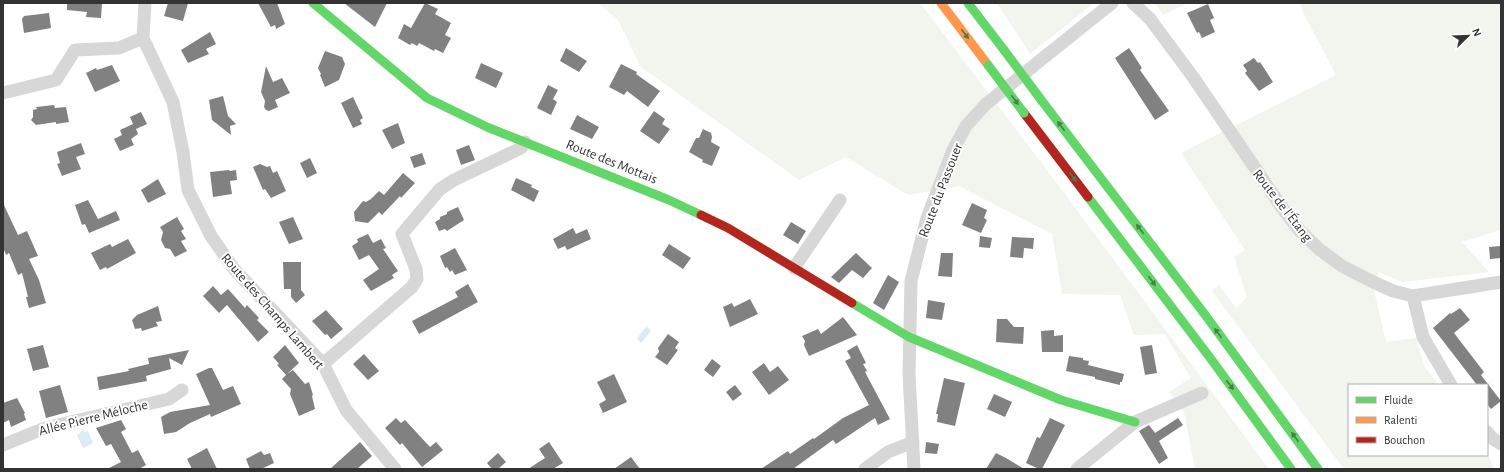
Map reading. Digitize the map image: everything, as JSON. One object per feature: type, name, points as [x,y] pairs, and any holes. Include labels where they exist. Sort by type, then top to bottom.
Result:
[{"type":"main road","name":"Route des Mottais","points":[[313,3],[427,98],[486,127],[682,206],[728,228],[909,337],[1061,400],[1135,422]]},
{"type":"main road","points":[[941,3],[1211,359],[1291,469]]},
{"type":"main road","points":[[968,3],[1206,316],[1318,469]]},
{"type":"street","name":"Route des Champs Lambert","points":[[145,3],[143,38],[173,102],[184,152],[188,190],[211,236],[234,269],[323,364],[346,410],[396,469]]},
{"type":"street","name":"Route du Passouer","points":[[914,469],[909,337],[911,281],[926,218],[953,150],[966,126],[986,104],[1112,3]]},
{"type":"street","name":"Route de l'Étang","points":[[1133,3],[1150,19],[1193,77],[1245,156],[1300,231],[1319,249],[1342,266],[1393,291],[1413,296],[1501,282]]},
{"type":"street","points":[[3,93],[56,80],[75,50],[119,48],[143,38]]},
{"type":"street","points":[[323,364],[412,287],[417,280],[416,269],[402,234],[440,189],[454,180],[521,148],[525,142]]},
{"type":"street","points":[[794,268],[840,200]]},
{"type":"street","points":[[1413,296],[1423,337],[1450,384]]},
{"type":"street","name":"Allée Pierre Méloche","points":[[3,445],[45,428],[169,399],[182,390]]},
{"type":"street","points":[[1077,469],[1135,422],[1202,393]]},
{"type":"street","points":[[1488,433],[1501,444]]},
{"type":"street","points":[[865,469],[888,452],[913,442]]},
{"type":"shaded area","points":[[598,3],[920,3],[1053,178],[1269,469],[1195,469],[1184,412],[1169,392],[1191,378],[1165,334],[1134,335],[1120,295],[1062,294],[1052,234],[959,186],[908,195],[846,157],[799,180],[641,67],[618,20]]},
{"type":"shaded area","points":[[997,3],[1094,3],[1030,54]]},
{"type":"shaded area","points":[[1155,3],[1188,3],[1163,15]]},
{"type":"shaded area","points":[[1300,3],[1501,3],[1501,230],[1462,242],[1489,272],[1402,282],[1379,272],[1374,291],[1386,342],[1416,338],[1424,366],[1438,384],[1348,384],[1348,456],[1488,456],[1495,469],[1344,469],[1212,291],[1219,285],[1236,308],[1247,297],[1234,257],[1245,250],[1181,153],[1336,75],[1303,12]]},
{"type":"shaded area","points":[[647,326],[651,331],[641,343],[637,338]]},
{"type":"shaded area","points":[[84,430],[85,432],[88,431],[93,443],[83,448],[77,435]]},
{"type":"building","points":[[67,3],[102,3],[101,18],[86,17],[87,12],[67,10]]},
{"type":"building","points":[[168,3],[188,3],[183,21],[164,16]]},
{"type":"building","points":[[258,3],[277,3],[285,24],[276,29],[275,25],[271,27]]},
{"type":"building","points":[[344,3],[387,3],[375,27]]},
{"type":"building","points":[[425,3],[438,9],[435,14],[451,23],[445,35],[451,38],[443,53],[435,49],[434,51],[419,43],[417,46],[412,43],[410,45],[398,38],[404,24],[411,28]]},
{"type":"building","points":[[1208,4],[1214,18],[1210,20],[1215,32],[1202,38],[1199,32],[1197,33],[1187,13]]},
{"type":"building","points":[[49,13],[51,28],[24,33],[22,19],[24,16]]},
{"type":"building","points":[[210,32],[216,44],[206,49],[209,54],[188,63],[181,50]]},
{"type":"building","points":[[566,48],[587,61],[579,72],[560,61]]},
{"type":"building","points":[[1129,48],[1142,68],[1140,70],[1169,111],[1155,120],[1115,58]]},
{"type":"building","points":[[325,51],[342,57],[345,64],[339,80],[325,87],[318,68]]},
{"type":"building","points":[[1254,58],[1258,63],[1260,62],[1273,82],[1259,91],[1245,73],[1247,71],[1243,65]]},
{"type":"building","points":[[481,63],[503,73],[496,88],[475,78]]},
{"type":"building","points":[[621,64],[637,72],[636,74],[660,91],[648,107],[627,91],[624,95],[609,87]]},
{"type":"building","points":[[112,65],[120,81],[95,92],[86,73],[96,68],[97,70]]},
{"type":"building","points":[[266,66],[273,82],[282,78],[290,93],[275,100],[278,107],[269,111],[264,107],[265,101],[261,92]]},
{"type":"building","points":[[548,85],[558,90],[553,99],[557,102],[551,115],[537,108]]},
{"type":"building","points":[[223,96],[228,116],[236,124],[230,126],[231,135],[212,120],[209,100]]},
{"type":"building","points":[[353,97],[363,118],[360,120],[362,124],[353,128],[341,103]]},
{"type":"building","points":[[54,105],[55,108],[66,107],[69,122],[36,125],[31,120],[33,117],[33,110],[37,109],[36,107]]},
{"type":"building","points":[[654,111],[665,119],[662,124],[670,129],[659,144],[640,131]]},
{"type":"building","points":[[141,112],[147,124],[136,129],[138,134],[131,139],[134,145],[120,151],[114,139],[122,135],[120,130],[133,124],[130,117]]},
{"type":"building","points":[[577,115],[599,127],[592,139],[570,129]]},
{"type":"building","points":[[398,123],[405,143],[392,149],[382,130]]},
{"type":"building","points":[[703,129],[711,133],[711,142],[720,147],[712,166],[702,162],[703,160],[689,152],[696,138],[699,138]]},
{"type":"building","points":[[81,143],[85,154],[76,157],[81,169],[62,176],[57,164],[60,163],[57,152]]},
{"type":"building","points":[[469,145],[475,160],[461,165],[456,150]]},
{"type":"building","points":[[422,153],[426,164],[414,168],[410,157]]},
{"type":"building","points":[[310,158],[317,173],[307,178],[300,163]]},
{"type":"building","points":[[260,164],[267,167],[270,166],[273,173],[277,171],[286,191],[271,198],[265,189],[263,190],[253,167]]},
{"type":"building","points":[[236,170],[237,180],[230,181],[232,194],[213,197],[210,172]]},
{"type":"building","points":[[403,173],[415,183],[401,198],[400,196],[382,215],[379,212],[368,223],[355,221],[354,212],[363,201],[366,202],[371,199],[379,191],[384,195]]},
{"type":"building","points":[[516,178],[532,185],[531,187],[539,191],[534,202],[511,190]]},
{"type":"building","points":[[158,179],[166,194],[148,203],[141,190]]},
{"type":"building","points":[[88,200],[98,219],[116,211],[120,220],[89,233],[85,224],[82,225],[75,205]]},
{"type":"building","points":[[3,203],[18,235],[27,231],[38,256],[29,259],[39,280],[46,303],[29,308],[22,273],[18,275],[9,253],[6,255],[3,247]]},
{"type":"building","points":[[972,203],[987,210],[984,218],[987,220],[981,233],[962,225]]},
{"type":"building","points":[[458,207],[464,220],[447,231],[445,229],[439,231],[435,222],[440,219],[440,217],[447,214],[447,212]]},
{"type":"building","points":[[177,217],[184,229],[181,231],[186,239],[181,241],[187,251],[175,257],[170,249],[165,248],[161,240],[163,232],[160,227]]},
{"type":"building","points":[[293,217],[303,239],[289,244],[279,222]]},
{"type":"building","points":[[791,222],[806,231],[798,244],[783,235]]},
{"type":"building","points":[[573,228],[576,234],[587,229],[591,239],[567,250],[565,246],[558,249],[553,239]]},
{"type":"building","points":[[368,234],[373,243],[381,239],[386,248],[383,249],[398,271],[392,275],[394,278],[371,291],[363,280],[379,269],[369,255],[359,260],[352,246],[358,242],[357,239]]},
{"type":"building","points":[[980,236],[992,238],[990,248],[979,247]]},
{"type":"building","points":[[1012,237],[1034,238],[1033,249],[1024,248],[1023,258],[1010,257]]},
{"type":"building","points":[[128,239],[136,253],[107,269],[106,267],[100,270],[91,253],[110,244],[112,247]]},
{"type":"building","points":[[669,244],[691,258],[683,269],[662,255]]},
{"type":"building","points":[[1501,246],[1501,258],[1490,259],[1489,247]]},
{"type":"building","points":[[455,248],[467,270],[455,275],[452,270],[450,272],[447,267],[445,268],[440,256]]},
{"type":"building","points":[[856,253],[872,268],[863,278],[852,270],[839,283],[831,277]]},
{"type":"building","points":[[941,253],[953,253],[952,277],[938,276]]},
{"type":"building","points":[[283,262],[301,262],[301,290],[305,295],[296,303],[291,297],[291,289],[284,289]]},
{"type":"building","points":[[888,275],[899,282],[884,310],[873,303]]},
{"type":"building","points":[[468,284],[478,302],[419,334],[412,321],[458,297],[455,292]]},
{"type":"building","points":[[213,286],[221,295],[228,289],[245,308],[247,305],[259,318],[257,320],[269,332],[258,342],[227,305],[219,313],[203,296]]},
{"type":"building","points":[[750,299],[758,314],[730,327],[723,307],[732,303],[734,307]]},
{"type":"building","points":[[928,300],[945,303],[942,320],[926,318]]},
{"type":"building","points":[[158,306],[162,321],[156,322],[158,326],[142,331],[141,328],[135,329],[132,320],[137,315]]},
{"type":"building","points":[[1460,308],[1470,320],[1454,333],[1484,372],[1481,375],[1488,384],[1476,384],[1433,328],[1450,313],[1451,314]]},
{"type":"building","points":[[326,310],[343,329],[331,339],[327,334],[325,335],[312,321]]},
{"type":"building","points":[[843,317],[857,335],[809,356],[802,336],[818,329],[821,334]]},
{"type":"building","points":[[997,319],[1007,319],[1014,327],[1024,327],[1023,344],[996,342]]},
{"type":"building","points":[[1054,330],[1054,336],[1063,335],[1063,352],[1042,352],[1041,331]]},
{"type":"building","points":[[668,334],[679,342],[675,348],[678,350],[667,365],[655,357],[659,352],[658,348]]},
{"type":"building","points":[[43,345],[49,367],[33,371],[27,349]]},
{"type":"building","points":[[285,345],[299,363],[287,374],[293,370],[305,384],[309,382],[313,395],[315,409],[299,416],[290,394],[291,389],[282,379],[286,375],[277,365],[279,364],[273,357]]},
{"type":"building","points":[[857,345],[866,363],[863,364],[867,371],[865,372],[890,419],[878,425],[875,418],[836,444],[833,440],[793,469],[761,469],[788,451],[790,454],[843,418],[869,405],[845,361],[851,358],[847,351]]},
{"type":"building","points":[[1152,345],[1157,373],[1145,375],[1140,347]]},
{"type":"building","points":[[189,350],[182,365],[169,358],[171,369],[146,376],[147,381],[99,390],[97,377],[129,371],[128,369],[149,364],[148,358]]},
{"type":"building","points":[[364,354],[379,371],[368,380],[353,364]]},
{"type":"building","points":[[1069,356],[1083,358],[1083,360],[1089,361],[1088,365],[1124,374],[1122,382],[1120,382],[1120,385],[1095,379],[1095,377],[1066,371]]},
{"type":"building","points":[[712,359],[721,366],[713,377],[704,370]]},
{"type":"building","points":[[764,363],[770,372],[778,366],[789,380],[769,395],[752,372]]},
{"type":"building","points":[[212,368],[223,390],[233,386],[241,404],[211,417],[210,414],[190,423],[176,432],[164,434],[161,417],[170,412],[210,405],[196,374]]},
{"type":"building","points":[[614,374],[627,402],[603,413],[599,404],[606,400],[597,382]]},
{"type":"building","points":[[944,378],[965,383],[955,426],[937,422],[938,414],[936,414]]},
{"type":"building","points":[[1488,384],[1501,401],[1491,409],[1488,405]]},
{"type":"building","points":[[60,385],[68,412],[46,418],[39,391]]},
{"type":"building","points":[[735,385],[742,394],[733,401],[726,392]]},
{"type":"building","points":[[994,394],[1012,402],[1005,417],[987,409]]},
{"type":"building","points":[[17,398],[25,413],[26,420],[11,427],[9,420],[3,423],[3,403]]},
{"type":"building","points":[[396,418],[401,423],[405,420],[430,447],[436,442],[443,450],[422,467],[402,443],[400,445],[385,428]]},
{"type":"building","points":[[1050,418],[1065,425],[1042,469],[1039,469],[1026,463],[1037,437],[1040,438]]},
{"type":"building","points":[[1178,418],[1183,425],[1159,441],[1168,458],[1159,464],[1139,431],[1149,425],[1155,433]]},
{"type":"building","points":[[121,420],[126,429],[121,432],[132,453],[138,450],[146,465],[139,469],[107,469],[121,462],[111,444],[106,446],[96,428]]},
{"type":"building","points":[[360,442],[372,456],[357,469],[330,469]]},
{"type":"building","points":[[549,442],[563,463],[553,469],[528,469],[545,458],[539,449]]},
{"type":"building","points":[[926,442],[939,444],[937,454],[925,453]]},
{"type":"building","points":[[207,448],[217,469],[192,469],[187,459]]},
{"type":"building","points":[[261,451],[264,455],[270,453],[274,463],[261,469],[250,469],[246,459]]},
{"type":"building","points":[[498,453],[506,462],[498,469],[492,469],[487,463]]},
{"type":"building","points":[[996,453],[1006,458],[1024,469],[986,469]]},
{"type":"building","points":[[631,457],[640,469],[614,469]]},
{"type":"traffic: fast","points":[[313,3],[427,98],[487,127],[669,200],[701,215]]},
{"type":"traffic: fast","points":[[968,3],[1004,50]]},
{"type":"traffic: fast","points":[[1004,50],[1042,101]]},
{"type":"traffic: fast","points":[[988,65],[1024,113]]},
{"type":"traffic: fast","points":[[1042,101],[1206,316],[1318,469]]},
{"type":"traffic: fast","points":[[1088,197],[1211,359],[1291,469]]},
{"type":"traffic: fast","points":[[852,303],[909,337],[1061,400],[1135,422]]},
{"type":"traffic: slow","points":[[941,3],[988,65]]},
{"type":"traffic: jam","points":[[1024,113],[1088,197]]},
{"type":"traffic: jam","points":[[701,215],[728,228],[852,303]]}]
